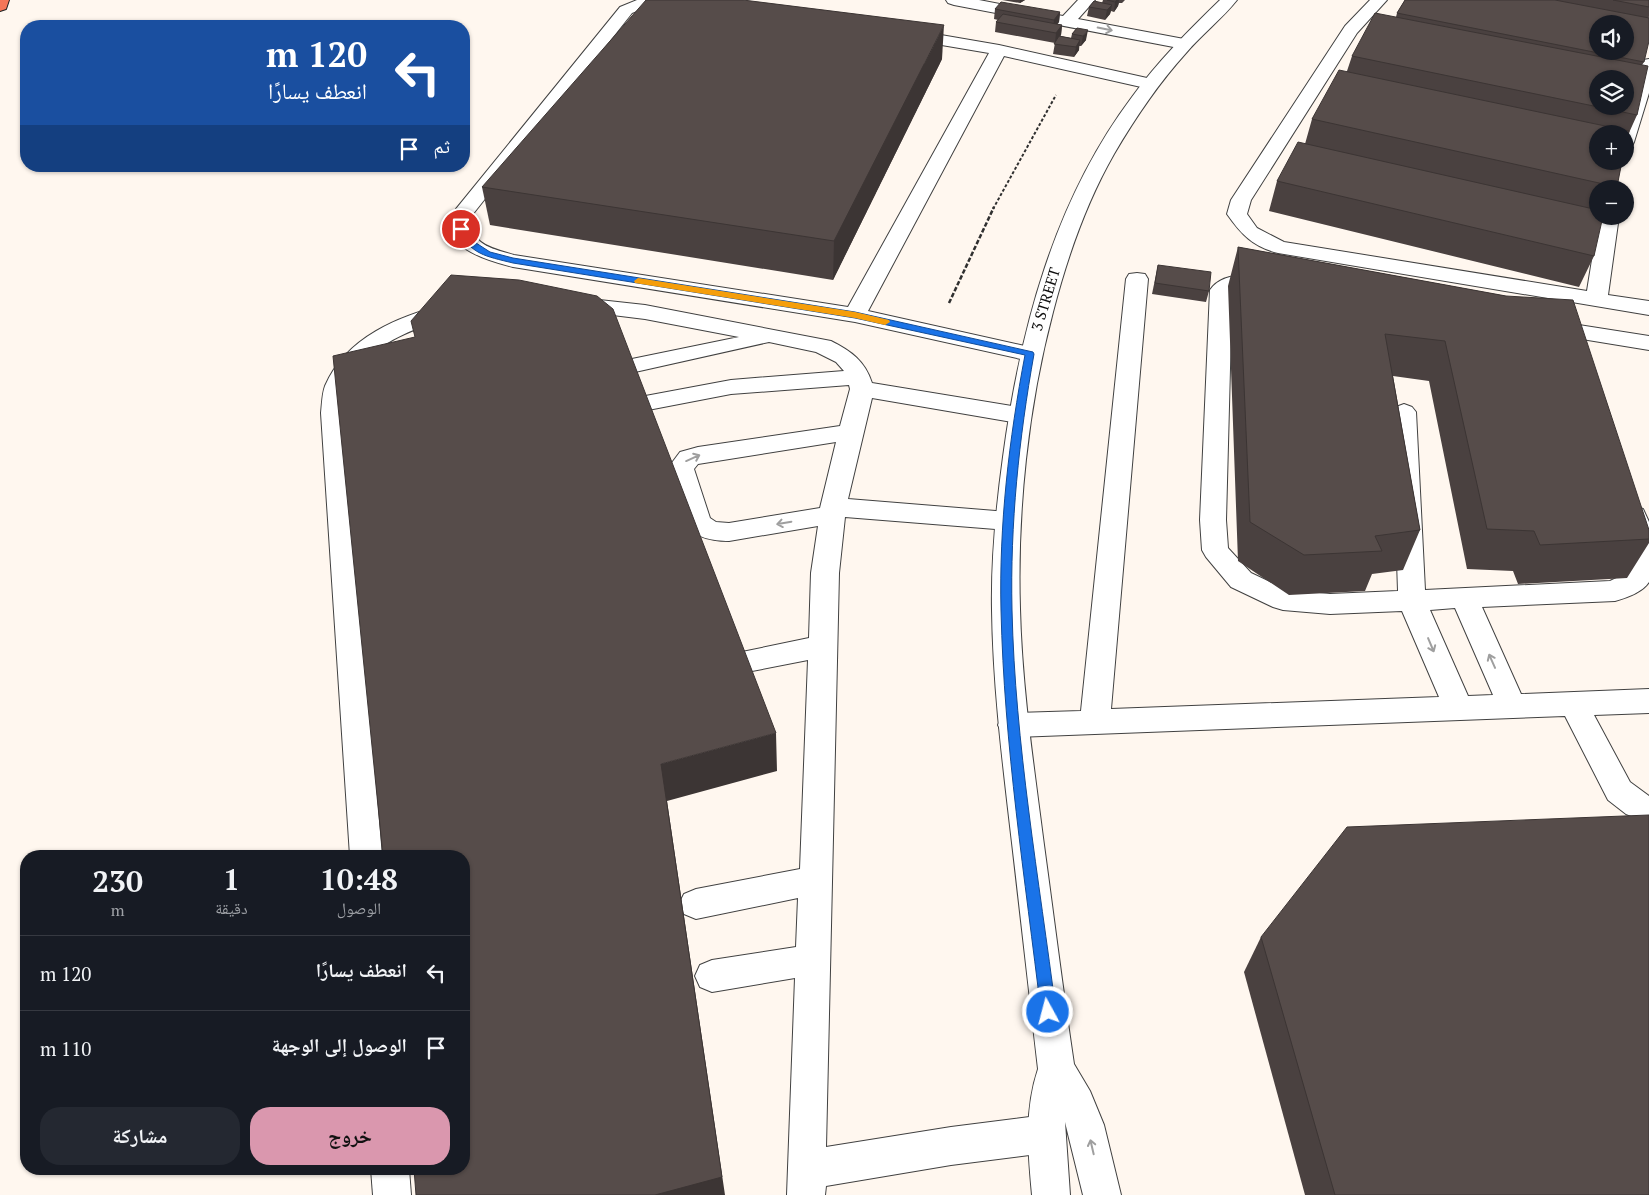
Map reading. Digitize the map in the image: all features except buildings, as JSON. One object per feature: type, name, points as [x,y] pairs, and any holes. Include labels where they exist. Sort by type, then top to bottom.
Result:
[{"type":"highway","points":[[0,6],[2,0]]},
{"type":"street","points":[[651,0],[626,10],[463,213],[461,229],[469,243],[487,254],[513,261],[855,315],[1030,354]]},
{"type":"street","points":[[954,0],[1184,44]]},
{"type":"street","points":[[1066,22],[1087,0]]},
{"type":"street","name":"3 STREET","points":[[1102,1195],[1085,1125],[1077,1104],[1056,1069],[1013,725],[1006,610],[1008,521],[1018,415],[1030,354],[1048,286],[1070,226],[1094,173],[1121,126],[1150,84],[1184,44],[1229,0]]},
{"type":"street","points":[[1379,0],[1351,30],[1240,200],[1237,214],[1250,232],[1278,247],[1649,308]]},
{"type":"street","points":[[894,32],[999,50],[1150,84]]},
{"type":"street","points":[[855,315],[999,50]]},
{"type":"street","points":[[1630,125],[1649,64]]},
{"type":"street","points":[[1597,299],[1608,225]]},
{"type":"street","points":[[1095,722],[1138,279]]},
{"type":"street","points":[[1292,287],[1246,280],[1230,283],[1221,290],[1213,520],[1215,550],[1241,580],[1283,600],[1330,604],[1615,591],[1637,579],[1646,560],[1627,491]]},
{"type":"street","points":[[550,303],[611,307],[645,312],[823,346],[844,357],[857,372],[860,383],[833,511],[824,573],[806,1182],[951,1146],[1045,1134]]},
{"type":"street","points":[[366,850],[333,412],[337,386],[352,362],[378,339],[411,322],[449,310],[469,308]]},
{"type":"street","points":[[1524,324],[1649,343]]},
{"type":"street","points":[[1582,333],[1590,361]]},
{"type":"street","points":[[635,365],[774,336]]},
{"type":"street","points":[[648,402],[731,387],[860,383],[1018,415]]},
{"type":"street","points":[[1404,412],[1412,600],[1458,708]]},
{"type":"street","points":[[850,432],[698,455],[689,458],[681,468],[698,523],[706,529],[716,532],[729,532],[833,511],[1008,521]]},
{"type":"street","points":[[1464,598],[1512,706]]},
{"type":"street","points":[[752,660],[822,646]]},
{"type":"street","points":[[1013,725],[1649,701]]},
{"type":"street","points":[[1574,704],[1619,791],[1637,805],[1649,810]]},
{"type":"street","points":[[696,904],[814,881]]},
{"type":"street","points":[[712,976],[812,960]]},
{"type":"street","name":"3 STREET","points":[[1051,1195],[1045,1134],[1048,1090],[1056,1069]]},
{"type":"street","points":[[390,1175],[392,1195]]},
{"type":"path","points":[[935,334],[1003,188],[1073,67]]},
{"type":"slow traffic","points":[[638,281],[855,315],[885,322]]},
{"type":"route","points":[[461,229],[469,243],[487,254],[513,261],[855,315],[1030,354],[1018,415],[1008,521],[1006,610],[1013,725],[1048,1012]]}]
